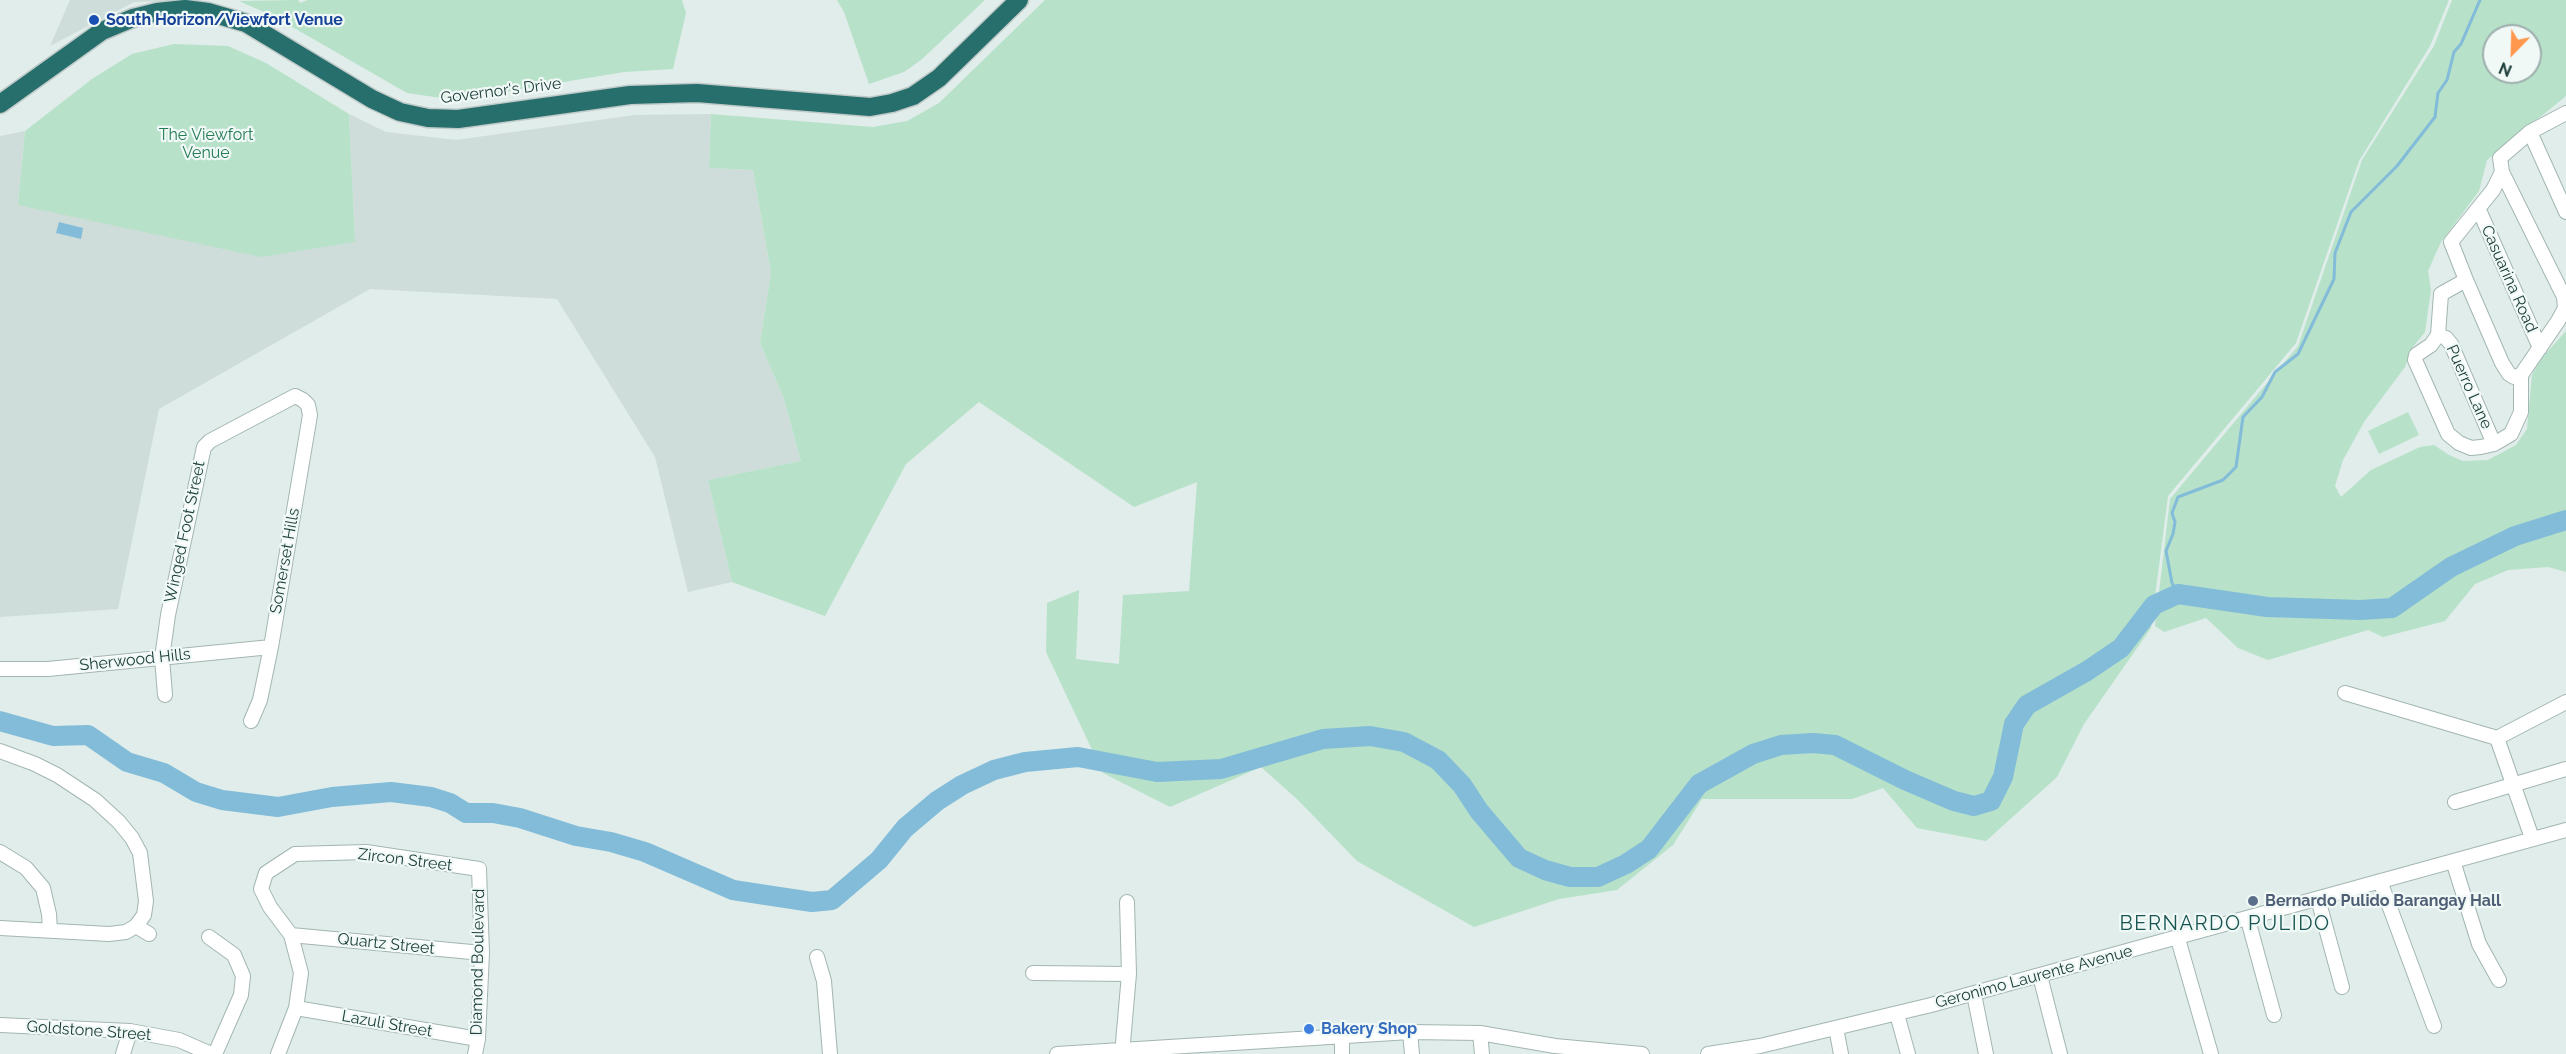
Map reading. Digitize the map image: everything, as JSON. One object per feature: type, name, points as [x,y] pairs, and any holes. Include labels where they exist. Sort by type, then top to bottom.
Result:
[{"type":"highway","name":"Governor's Drive","points":[[0,104],[102,31],[133,18],[157,12],[185,9],[208,12],[246,23],[372,99],[400,112],[428,118],[458,119],[630,95],[697,93],[870,107],[892,104],[913,96],[939,78],[1019,0]]},
{"type":"street","points":[[2466,280],[2441,294],[2438,335],[2431,345],[2416,355],[2415,360],[2448,434],[2459,443],[2471,448],[2494,444],[2511,434],[2521,412],[2521,375],[2565,308],[2565,297],[2502,172],[2500,158],[2513,144],[2530,132],[2566,113]]},
{"type":"street","points":[[2530,132],[2566,212]]},
{"type":"street","points":[[2502,172],[2479,210],[2451,242],[2502,363],[2509,374],[2514,377],[2521,375]]},
{"type":"street","name":"Casuarina Road","points":[[2479,210],[2540,348]]},
{"type":"street","name":"Puerro Lane","points":[[2438,335],[2446,338],[2451,344],[2494,444]]},
{"type":"street","name":"Winged Foot Street","points":[[165,695],[162,658],[168,615],[204,447],[210,441],[286,399],[295,396],[303,400]]},
{"type":"street","name":"Somerset Hills","points":[[251,721],[260,700],[271,647],[310,415],[308,405],[303,400]]},
{"type":"street","name":"Sherwood Hills","points":[[0,669],[48,669],[271,647]]},
{"type":"street","points":[[2345,693],[2498,738],[2566,702]]},
{"type":"street","points":[[2498,738],[2532,838]]},
{"type":"street","points":[[0,751],[35,764],[81,790],[106,810],[132,838],[143,868],[146,901],[144,915],[136,926],[126,932],[0,928]]},
{"type":"street","points":[[2455,802],[2512,783],[2566,769]]},
{"type":"street","name":"Geronimo Laurente Avenue","points":[[1707,1054],[1761,1050],[1836,1028],[1974,994],[2248,920],[2566,830]]},
{"type":"street","points":[[0,852],[26,868],[43,888],[50,914],[50,930]]},
{"type":"street","name":"Zircon Street","points":[[291,935],[270,907],[261,889],[266,873],[295,854],[366,852],[478,869]]},
{"type":"street","points":[[2453,861],[2479,944],[2499,980]]},
{"type":"street","name":"Diamond Boulevard","points":[[475,1054],[478,1039],[482,953],[478,869]]},
{"type":"street","points":[[2380,881],[2434,1026]]},
{"type":"street","points":[[2318,899],[2342,987]]},
{"type":"street","points":[[1122,1052],[1130,974],[1127,902]]},
{"type":"street","points":[[2248,920],[2274,1014]]},
{"type":"street","points":[[136,926],[149,934]]},
{"type":"street","points":[[278,1054],[296,1008],[301,973],[291,935]]},
{"type":"street","name":"Quartz Street","points":[[291,935],[482,953]]},
{"type":"street","points":[[209,937],[234,955],[243,976],[241,995],[213,1054]]},
{"type":"street","points":[[2178,939],[2211,1054]]},
{"type":"street","points":[[817,957],[824,981],[830,1054]]},
{"type":"street","points":[[1033,973],[1130,974]]},
{"type":"street","points":[[2040,976],[2060,1054]]},
{"type":"street","points":[[1974,994],[1986,1054]]},
{"type":"street","name":"Lazuli Street","points":[[296,1008],[478,1039]]},
{"type":"street","points":[[1897,1014],[1908,1054]]},
{"type":"street","name":"Goldstone Street","points":[[0,1025],[130,1031],[179,1040],[213,1054]]},
{"type":"street","points":[[1836,1028],[1842,1054]]},
{"type":"street","points":[[123,1054],[130,1031]]},
{"type":"street","points":[[1057,1054],[1196,1049],[1268,1039],[1410,1032],[1480,1033],[1556,1050],[1642,1054]]},
{"type":"street","points":[[1410,1032],[1412,1054]]},
{"type":"street","points":[[1480,1033],[1482,1054]]},
{"type":"street","points":[[1342,1037],[1342,1054]]},
{"type":"street","points":[[1268,1039],[1269,1054]]},
{"type":"shaded area","points":[[70,0],[191,0],[134,2],[50,46]]},
{"type":"shaded area","points":[[349,114],[386,132],[456,140],[635,115],[711,114],[709,168],[753,170],[771,273],[760,343],[784,399],[801,461],[708,480],[732,582],[688,592],[655,457],[557,299],[370,289],[159,409],[118,609],[0,617],[0,136],[25,131],[18,205],[355,242]]},
{"type":"green space","points":[[298,0],[300,3],[308,0],[682,0],[686,13],[673,69],[624,72],[455,100],[407,93],[275,17],[239,1]]},
{"type":"green space","points":[[837,0],[985,0],[921,60],[904,72],[869,84],[844,12]]},
{"type":"green space","points":[[1045,0],[2449,0],[2430,46],[2359,161],[2296,343],[2168,496],[2151,628],[2084,724],[2057,777],[1986,841],[1917,828],[1883,788],[1852,799],[1702,799],[1673,845],[1617,890],[1559,899],[1474,927],[1357,861],[1298,800],[1261,767],[1170,807],[1103,773],[1046,652],[1047,603],[1079,590],[1076,659],[1119,664],[1123,595],[1189,591],[1197,482],[1134,507],[979,402],[906,464],[825,616],[732,582],[708,480],[801,461],[784,399],[760,343],[771,273],[753,170],[709,168],[711,114],[873,127],[907,121],[939,103]]},
{"type":"green space","points":[[2452,0],[2566,0],[2566,96],[2487,160],[2479,191],[2441,242],[2428,271],[2431,290],[2425,332],[2412,348],[2405,367],[2364,422],[2343,460],[2335,486],[2341,497],[2371,470],[2420,447],[2434,445],[2463,461],[2488,460],[2516,445],[2527,429],[2532,375],[2540,360],[2566,331],[2566,572],[2548,567],[2508,570],[2475,584],[2445,621],[2383,637],[2368,630],[2268,660],[2238,648],[2206,618],[2164,632],[2155,626],[2170,499],[2298,346],[2362,160],[2434,46]]},
{"type":"green space","name":"The Viewfort Venue","points":[[174,44],[228,46],[266,63],[349,114],[355,242],[261,257],[18,205],[25,131],[92,79],[132,54]]},
{"type":"green space","points":[[2408,412],[2419,435],[2379,454],[2368,431]]},
{"type":"water","points":[[59,222],[83,228],[81,239],[56,233]]},
{"type":"waterway","points":[[2178,594],[2172,583],[2166,551],[2173,534],[2175,522],[2172,513],[2178,497],[2223,480],[2236,467],[2243,417],[2262,397],[2275,372],[2298,354],[2334,279],[2335,253],[2351,212],[2397,166],[2435,117],[2438,93],[2447,80],[2454,52],[2461,44],[2480,0]]},
{"type":"waterway","points":[[0,721],[53,736],[88,735],[127,762],[164,773],[196,792],[222,800],[278,807],[332,797],[391,792],[431,797],[450,803],[466,813],[493,813],[520,818],[576,836],[611,842],[645,852],[733,890],[812,902],[832,900],[879,860],[905,828],[937,801],[962,785],[994,770],[1025,762],[1078,757],[1157,772],[1221,769],[1323,739],[1370,736],[1404,742],[1438,760],[1462,785],[1479,811],[1519,858],[1545,870],[1570,877],[1598,877],[1626,864],[1649,849],[1699,784],[1753,754],[1781,745],[1813,743],[1835,745],[1905,780],[1954,801],[1974,806],[1991,801],[2003,777],[2014,724],[2027,705],[2087,671],[2121,648],[2154,605],[2178,594],[2267,607],[2360,610],[2392,608],[2451,567],[2515,536],[2566,520]]},
{"type":"place","name":"South Horizon/Viewfort Venue","points":[[94,20]]},
{"type":"place","name":"Bernardo Pulido Barangay Hall","points":[[2253,901]]},
{"type":"place","name":"Bakery Shop","points":[[1309,1029]]},
{"type":"district","name":"BERNARDO PULIDO","points":[[2225,924]]}]
